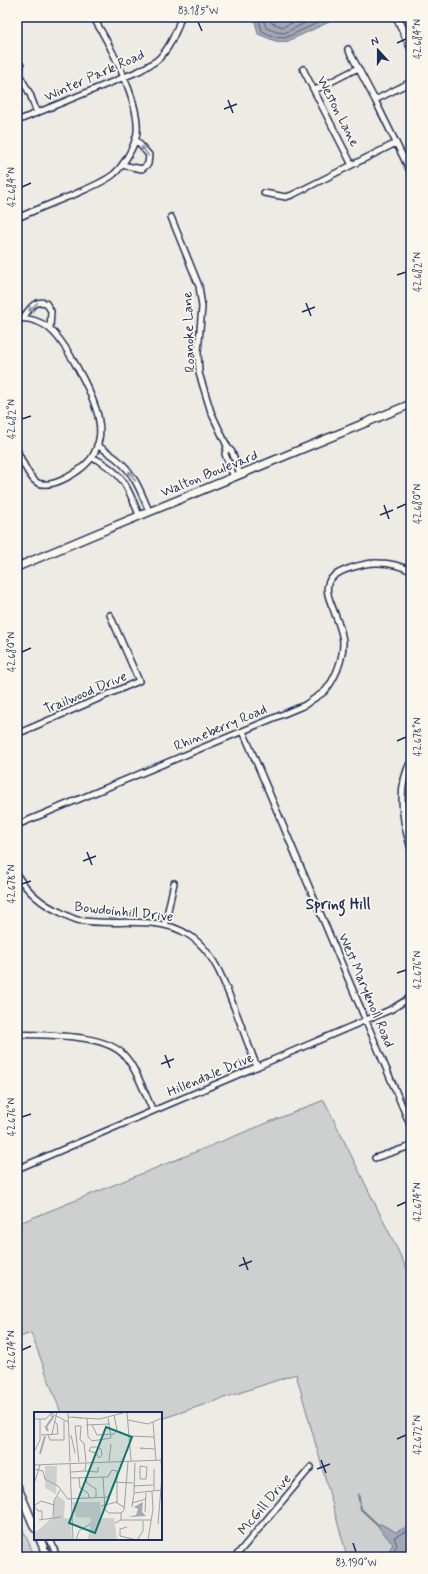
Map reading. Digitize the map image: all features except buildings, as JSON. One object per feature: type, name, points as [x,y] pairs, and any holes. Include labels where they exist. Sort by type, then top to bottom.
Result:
[{"type":"main road","points":[[397,17],[411,47]]},
{"type":"main road","name":"Walton Boulevard","points":[[17,567],[139,515],[411,404]]},
{"type":"main road","points":[[17,1486],[34,1526]]},
{"type":"main road","points":[[40,1540],[47,1557]]},
{"type":"street","points":[[17,218],[90,188],[113,174],[122,165],[135,139],[137,132],[132,98],[107,39],[93,17]]},
{"type":"street","name":"Winter Park Road","points":[[17,121],[139,71],[157,60],[170,43],[178,28],[181,17]]},
{"type":"street","points":[[348,49],[376,100],[411,173]]},
{"type":"street","points":[[17,61],[21,65],[18,77],[30,94],[37,113]]},
{"type":"street","points":[[315,90],[358,68]]},
{"type":"street","name":"Weston Lane","points":[[304,69],[352,165]]},
{"type":"street","points":[[376,100],[411,82]]},
{"type":"street","points":[[122,165],[142,169],[148,164],[149,155],[135,139]]},
{"type":"street","points":[[264,193],[286,197],[292,195],[396,143]]},
{"type":"street","name":"Roanoke Lane","points":[[171,217],[199,286],[202,307],[198,367],[211,412],[227,446],[232,452],[237,475]]},
{"type":"street","points":[[23,318],[34,304],[40,302],[46,303],[51,311],[50,329]]},
{"type":"street","points":[[17,319],[23,318],[41,324],[50,329],[62,342],[97,410],[99,439],[92,457],[81,468],[70,476],[51,484],[37,483],[32,479],[17,450]]},
{"type":"street","points":[[97,445],[128,469],[138,485],[149,511]]},
{"type":"street","points":[[92,457],[106,464],[116,472],[125,483],[139,515]]},
{"type":"street","name":"Rhineberry Road","points":[[17,825],[304,705],[324,691],[336,674],[340,660],[343,643],[338,621],[327,590],[328,583],[333,576],[344,570],[377,563],[399,566],[411,571]]},
{"type":"street","name":"Trailwood Drive","points":[[17,734],[139,682],[110,615]]},
{"type":"street","name":"West Maryknoll Road","points":[[243,731],[411,1127]]},
{"type":"street","points":[[411,761],[405,775],[401,809],[411,849]]},
{"type":"street","name":"Bowdoinhill Drive","points":[[17,875],[26,888],[47,907],[76,920],[165,924],[179,929],[191,936],[200,944],[215,963],[257,1067]]},
{"type":"street","points":[[165,924],[174,882]]},
{"type":"street","name":"Hillendale Drive","points":[[17,1169],[392,1009],[411,997]]},
{"type":"street","points":[[17,1034],[95,1040],[113,1047],[124,1055],[134,1071],[153,1111]]},
{"type":"street","points":[[375,1158],[411,1146]]},
{"type":"street","name":"McGill Drive","points":[[235,1557],[311,1467]]},
{"type":"street","points":[[50,1540],[57,1557]]},
{"type":"shaded area","points":[[324,1100],[411,1277],[411,1557],[346,1557],[296,1374],[162,1419],[162,1412],[61,1412],[31,1333],[17,1338],[17,1224]]},
{"type":"shaded area","points":[[17,1516],[35,1557],[17,1557]]},
{"type":"water","points":[[254,17],[340,17],[286,42],[275,41],[258,34]]},
{"type":"water","points":[[381,1524],[396,1532],[411,1525],[411,1557],[385,1557],[393,1544],[379,1528],[378,1525]]},
{"type":"waterway","points":[[358,1494],[361,1509],[378,1525]]},
{"type":"district","name":"Spring Hill","points":[[338,904]]}]
